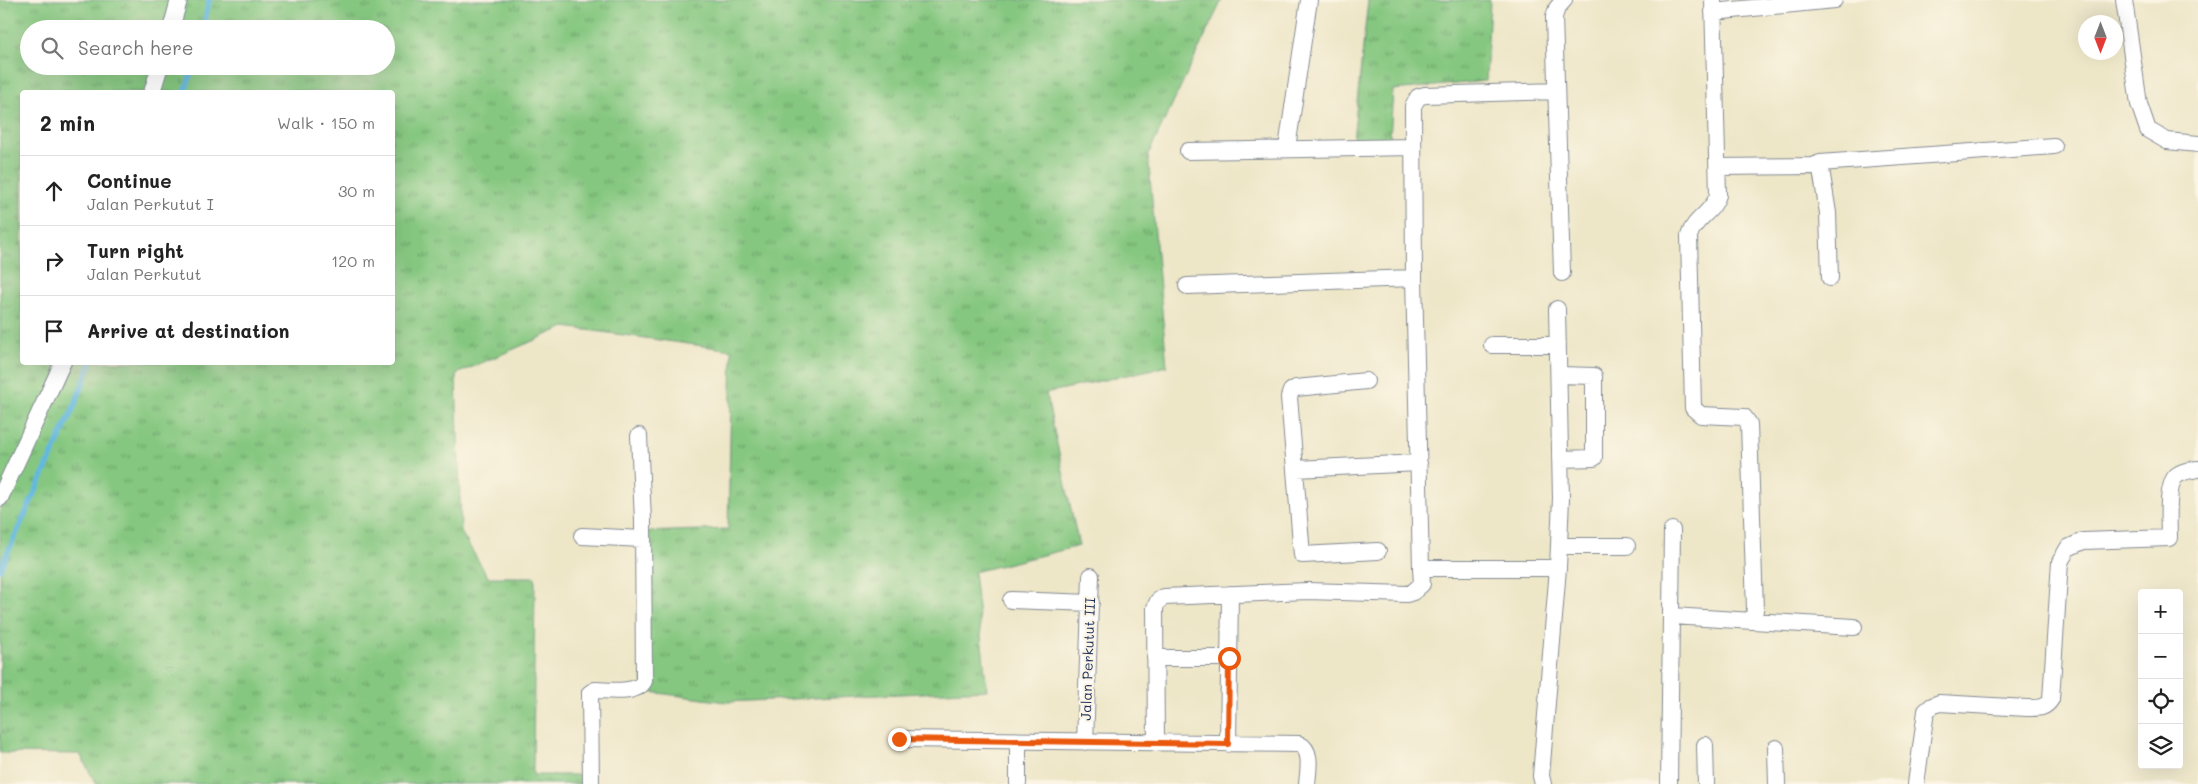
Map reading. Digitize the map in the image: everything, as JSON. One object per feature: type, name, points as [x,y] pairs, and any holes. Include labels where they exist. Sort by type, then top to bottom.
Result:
[{"type":"street","points":[[173,20],[179,0]]},
{"type":"street","points":[[1287,148],[1309,0]]},
{"type":"street","points":[[1562,273],[1554,17],[1557,8],[1564,0]]},
{"type":"street","points":[[1753,621],[1755,610],[1749,424],[1744,417],[1701,415],[1693,408],[1689,236],[1694,224],[1716,202],[1718,167],[1713,6],[1834,0]]},
{"type":"street","points":[[2124,0],[2139,104],[2148,130],[2167,141],[2198,144]]},
{"type":"street","points":[[153,90],[157,75]]},
{"type":"street","points":[[1156,743],[1155,608],[1158,601],[1164,597],[1308,591],[1407,594],[1414,592],[1422,584],[1414,278],[1413,106],[1418,97],[1425,95],[1556,91]]},
{"type":"street","points":[[1718,167],[1813,166],[1820,163],[2054,146]]},
{"type":"street","points":[[1188,151],[1413,147]]},
{"type":"street","points":[[1820,163],[1828,213],[1830,278]]},
{"type":"street","points":[[1187,286],[1414,278]]},
{"type":"street","points":[[1543,784],[1541,776],[1561,546],[1557,310]]},
{"type":"street","points":[[1492,345],[1558,345]]},
{"type":"street","points":[[0,498],[61,365]]},
{"type":"street","points":[[1559,375],[1594,376],[1594,458],[1561,459]]},
{"type":"street","points":[[1366,381],[1296,388],[1291,391],[1289,397],[1302,555],[1378,551]]},
{"type":"street","points":[[591,784],[590,693],[595,690],[634,689],[642,685],[644,681],[643,539],[639,436]]},
{"type":"street","points":[[1296,469],[1419,463]]},
{"type":"street","points":[[1916,784],[1926,711],[1932,706],[1939,704],[2041,708],[2048,705],[2051,698],[2060,562],[2068,548],[2083,541],[2169,538],[2170,488],[2175,477],[2185,471],[2198,469]]},
{"type":"street","points":[[1670,784],[1672,530]]},
{"type":"street","points":[[582,536],[643,539]]},
{"type":"street","points":[[1561,546],[1627,546]]},
{"type":"street","points":[[1422,568],[1558,568]]},
{"type":"street","name":"Jalan Perkutut III","points":[[1085,742],[1091,576]]},
{"type":"street","points":[[1228,744],[1230,594]]},
{"type":"street","points":[[1011,600],[1091,603]]},
{"type":"street","points":[[1672,616],[1854,627]]},
{"type":"street","points":[[1155,658],[1229,658]]},
{"type":"street","points":[[899,739],[1018,742],[1299,744],[1306,750],[1308,755],[1307,784]]},
{"type":"street","points":[[1018,742],[1018,784]]},
{"type":"street","points":[[1705,745],[1706,784]]},
{"type":"street","points":[[1776,748],[1777,784]]},
{"type":"green space","points":[[0,0],[1222,0],[1148,155],[1167,366],[1046,393],[1079,546],[974,572],[987,690],[726,702],[643,691],[643,532],[728,529],[732,350],[565,327],[456,374],[461,532],[488,577],[535,577],[533,775],[585,775],[585,784],[96,784],[80,754],[0,753]]},
{"type":"green space","points":[[1368,0],[1490,0],[1486,81],[1393,90],[1390,139],[1353,140]]},
{"type":"waterway","points":[[205,20],[209,0]]},
{"type":"waterway","points":[[186,90],[190,75]]},
{"type":"waterway","points":[[0,569],[74,407],[90,365]]},
{"type":"route","points":[[899,739],[1228,744],[1229,658]]}]
